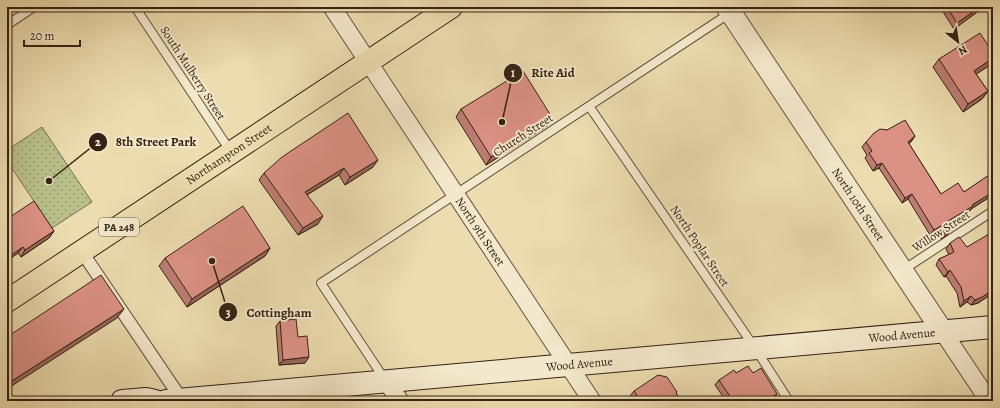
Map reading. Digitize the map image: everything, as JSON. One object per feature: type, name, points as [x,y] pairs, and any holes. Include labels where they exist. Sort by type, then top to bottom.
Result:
[{"type":"main road","name":"Northampton Street","points":[[7,301],[451,7]]},
{"type":"main road","name":"Wood Avenue","points":[[177,401],[755,348],[993,328]]},
{"type":"main road","points":[[122,401],[146,399],[155,401]]},
{"type":"street","name":"North 9th Street","points":[[332,7],[592,401]]},
{"type":"street","name":"North 10th Street","points":[[732,9],[988,401]]},
{"type":"street","points":[[82,252],[177,401]]},
{"type":"street","points":[[386,382],[400,401]]},
{"type":"lane","points":[[7,25],[34,7]]},
{"type":"lane","name":"South Mulberry Street","points":[[135,7],[231,153]]},
{"type":"lane","name":"Church Street","points":[[386,382],[321,284],[732,9]]},
{"type":"lane","name":"North Poplar Street","points":[[589,106],[755,348],[789,401]]},
{"type":"lane","name":"Willow Street","points":[[902,271],[993,211]]},
{"type":"green space","points":[[42,127],[92,202],[52,228],[7,161],[7,150]]},
{"type":"building","points":[[947,7],[980,7],[957,23]]},
{"type":"building","points":[[980,33],[993,53],[993,58],[974,71],[988,91],[968,104],[939,59]]},
{"type":"building","points":[[523,71],[553,119],[491,157],[461,109]]},
{"type":"building","points":[[348,113],[378,160],[350,177],[344,168],[305,192],[323,216],[303,228],[264,173],[282,157]]},
{"type":"building","points":[[905,120],[915,136],[908,142],[941,194],[958,183],[964,192],[993,173],[993,192],[948,221],[953,228],[944,233],[941,226],[934,230],[912,194],[905,198],[882,163],[877,165],[869,153],[872,151],[866,142],[874,133],[880,129],[887,130]]},
{"type":"building","points":[[34,201],[54,231],[25,250],[23,247],[7,258],[7,219]]},
{"type":"building","points":[[243,206],[270,248],[192,299],[165,258]]},
{"type":"building","points":[[989,234],[993,240],[993,290],[975,300],[971,296],[964,301],[961,287],[950,270],[948,272],[939,259],[954,252],[950,243],[959,237],[967,247]]},
{"type":"building","points":[[101,275],[124,309],[7,384],[7,337]]},
{"type":"building","points":[[296,319],[298,337],[307,336],[309,357],[283,360],[280,321]]},
{"type":"building","points":[[748,366],[753,373],[761,368],[777,394],[766,401],[733,401],[719,380],[734,370],[736,373]]},
{"type":"building","points":[[658,375],[667,377],[681,401],[641,401],[634,391]]},
{"type":"building","points":[[387,397],[389,401],[380,401]]},
{"type":"place","name":"Rite Aid","points":[[502,122]]},
{"type":"place","name":"8th Street Park","points":[[49,181]]},
{"type":"place","name":"Cottingham","points":[[212,261]]}]
